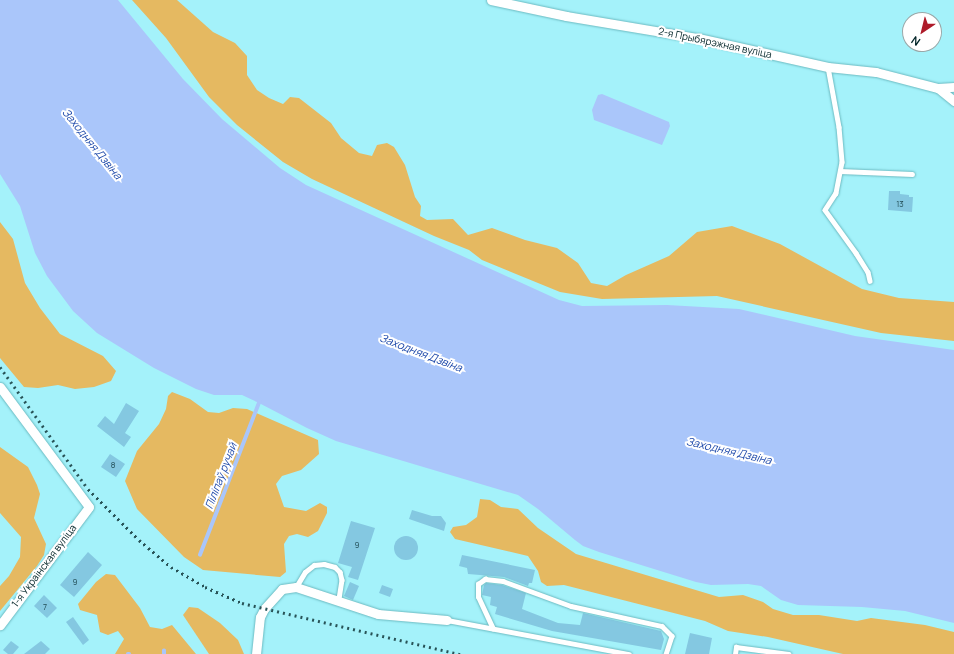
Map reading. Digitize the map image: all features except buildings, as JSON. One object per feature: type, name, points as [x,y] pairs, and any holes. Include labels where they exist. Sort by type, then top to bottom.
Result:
[{"type":"street","name":"2-я Прыбярэжная вуліца","points":[[491,0],[566,16],[698,38],[828,67],[876,72],[938,88]]},
{"type":"street","points":[[938,88],[954,87]]},
{"type":"street","points":[[938,88],[954,101]]},
{"type":"street","name":"1-я Украінская вуліца","points":[[0,387],[89,507],[0,625]]},
{"type":"street","points":[[256,654],[260,618],[264,609],[282,589],[296,587],[378,614],[402,617],[434,617],[447,620]]},
{"type":"lane","points":[[828,67],[839,127],[842,162],[836,193],[825,210],[856,253],[868,272],[870,281]]},
{"type":"lane","points":[[840,171],[912,174]]},
{"type":"lane","points":[[296,587],[305,572],[314,565],[324,564],[335,567],[340,572],[342,580],[339,600]]},
{"type":"lane","points":[[493,629],[478,597],[478,584],[485,579],[503,581],[572,606],[662,626],[672,636],[666,654]]},
{"type":"lane","points":[[447,620],[629,654]]},
{"type":"lane","points":[[735,654],[736,647],[789,654]]},
{"type":"shaded area","points":[[132,0],[177,0],[213,32],[235,43],[247,56],[247,75],[257,90],[269,98],[283,104],[290,97],[299,98],[331,123],[341,138],[359,153],[372,156],[377,145],[387,143],[394,147],[405,165],[415,197],[421,206],[420,216],[427,220],[453,219],[468,235],[492,228],[525,240],[557,248],[578,263],[591,283],[607,286],[626,275],[669,256],[697,232],[732,226],[780,244],[862,289],[899,298],[954,302],[954,341],[881,333],[717,296],[602,299],[560,292],[482,260],[469,250],[434,236],[312,179],[283,162],[237,125],[209,97],[166,38]]},
{"type":"shaded area","points":[[0,222],[13,239],[25,283],[40,308],[60,334],[103,356],[116,371],[111,381],[94,387],[75,389],[58,385],[38,388],[24,387],[0,358]]},
{"type":"shaded area","points":[[172,392],[190,399],[208,412],[219,413],[233,408],[247,409],[318,440],[319,454],[301,470],[282,476],[276,484],[284,507],[306,511],[320,503],[327,507],[327,513],[318,531],[308,537],[297,534],[289,536],[284,544],[286,572],[280,577],[203,570],[184,557],[137,509],[125,481],[137,451],[159,424],[166,409],[168,396]]},
{"type":"shaded area","points":[[0,447],[28,467],[37,485],[40,494],[34,518],[46,544],[44,555],[37,566],[0,611],[0,586],[9,576],[20,557],[21,537],[0,513]]},
{"type":"shaded area","points":[[480,499],[490,500],[501,507],[518,509],[538,528],[576,554],[719,597],[743,595],[763,602],[773,609],[793,615],[819,615],[857,621],[871,618],[925,625],[954,632],[954,654],[843,654],[768,637],[728,631],[705,621],[564,585],[547,586],[541,582],[538,571],[528,556],[455,539],[450,532],[453,527],[466,525],[477,517]]},
{"type":"shaded area","points":[[106,574],[115,575],[140,608],[150,627],[162,629],[172,625],[196,654],[115,654],[124,639],[118,631],[108,635],[100,632],[97,615],[80,610],[78,604],[96,582]]},
{"type":"shaded area","points":[[189,607],[198,608],[220,623],[238,640],[244,654],[209,654],[183,615]]},
{"type":"water","name":"Заходняя Дзвіна","points":[[0,0],[118,0],[183,79],[222,119],[280,168],[306,185],[559,300],[582,306],[667,305],[739,309],[855,336],[954,350],[954,623],[905,611],[862,607],[798,605],[781,600],[761,586],[748,584],[711,585],[696,582],[599,552],[583,546],[538,509],[518,495],[336,441],[242,395],[214,395],[196,389],[154,368],[97,333],[73,311],[47,276],[35,253],[20,206],[0,174]]},
{"type":"water","points":[[602,94],[669,122],[670,126],[662,145],[594,120],[592,110],[598,95]]},
{"type":"waterway","name":"Піліпаў ручай","points":[[200,555],[260,400]]},
{"type":"railway","points":[[0,367],[88,489],[139,540],[171,567],[205,587],[242,603],[460,654]]}]
